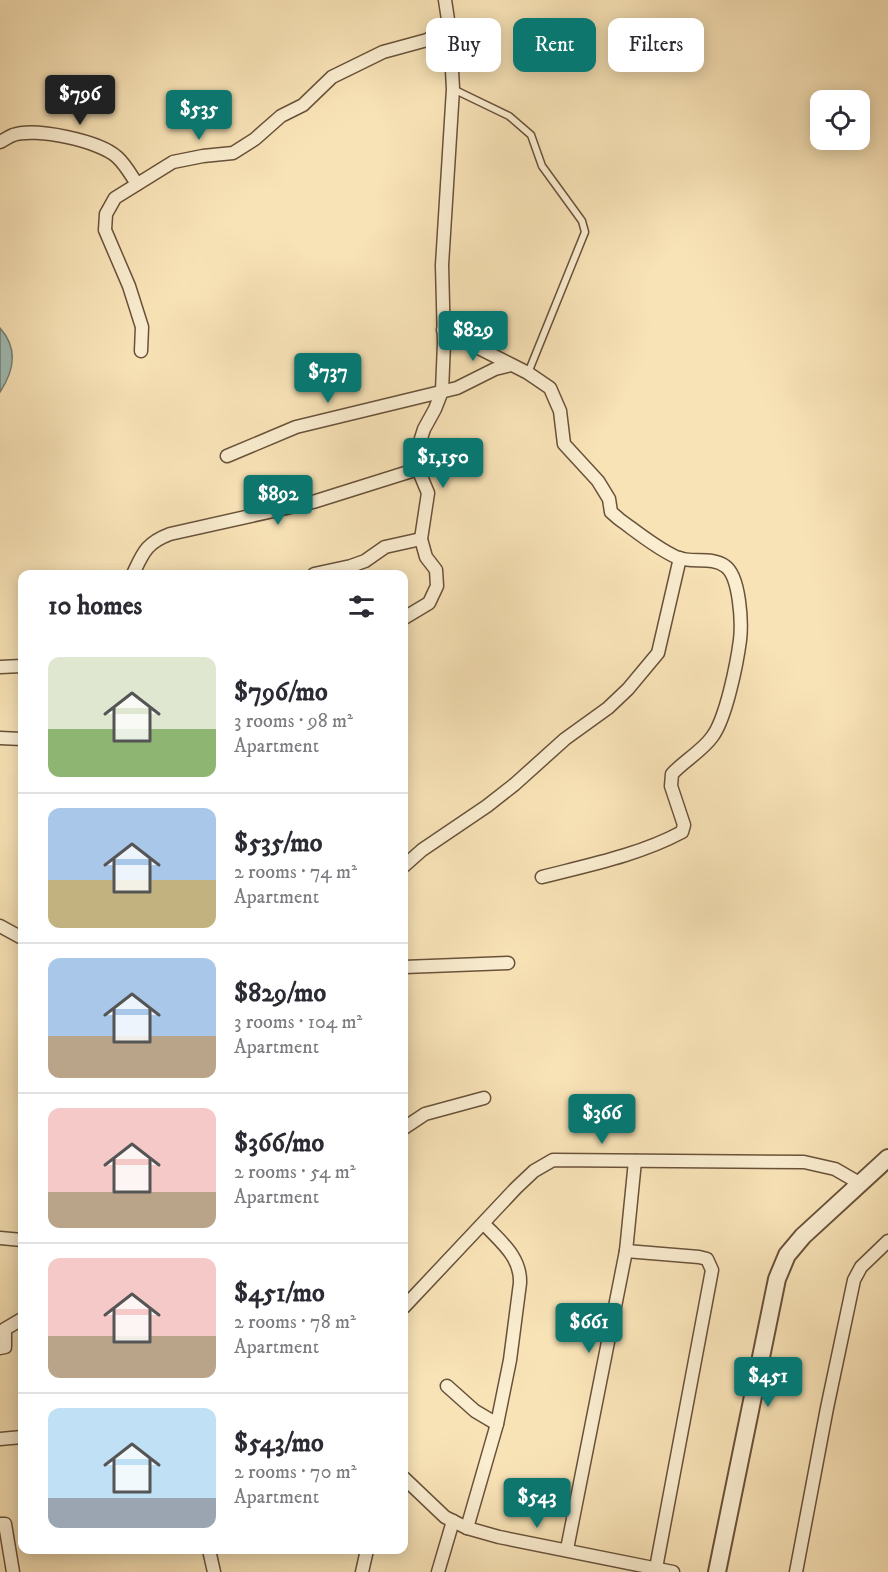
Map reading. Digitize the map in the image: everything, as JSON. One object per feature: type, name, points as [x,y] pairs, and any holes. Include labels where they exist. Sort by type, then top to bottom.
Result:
[{"type":"street","points":[[445,0],[448,18]]},
{"type":"street","points":[[141,351],[142,327],[129,286],[105,230],[106,214],[116,198],[173,162],[232,153],[255,139],[281,116],[303,105],[332,77],[383,52],[426,40]]},
{"type":"street","points":[[408,616],[429,603],[436,586],[436,570],[426,556],[421,539],[428,493],[418,469],[417,451],[424,429],[442,391],[442,265],[453,89],[452,72]]},
{"type":"street","points":[[0,142],[14,135],[36,133],[57,135],[100,146],[117,156],[137,184]]},
{"type":"street","points":[[443,330],[528,373],[550,388],[560,411],[564,444],[605,490],[611,512],[643,536],[680,558],[689,561],[711,561],[725,566],[735,577],[739,602],[740,638],[719,725],[712,738],[672,774],[671,786],[684,825],[682,832],[664,842],[542,877]]},
{"type":"street","points":[[227,456],[296,426],[457,388],[495,369],[511,365]]},
{"type":"street","points":[[135,570],[142,554],[154,540],[170,534],[313,502],[418,469]]},
{"type":"street","points":[[332,570],[365,561],[385,547],[421,539]]},
{"type":"street","points":[[408,862],[515,784],[565,739],[608,708],[628,689],[658,653],[680,558]]},
{"type":"street","points":[[0,667],[18,666]]},
{"type":"street","points":[[0,738],[18,739]]},
{"type":"street","points":[[0,926],[18,936]]},
{"type":"street","points":[[408,967],[508,963]]},
{"type":"street","points":[[408,1125],[425,1114],[484,1098]]},
{"type":"street","points":[[717,1572],[777,1279],[787,1255],[803,1236],[888,1158]]},
{"type":"street","points":[[408,1303],[528,1177],[548,1162],[559,1159],[804,1162],[834,1169],[861,1184]]},
{"type":"street","points":[[567,1549],[626,1251],[635,1161]]},
{"type":"street","points":[[467,1528],[497,1424],[517,1317],[521,1275],[513,1255],[484,1224]]},
{"type":"street","points":[[0,1238],[18,1240]]},
{"type":"street","points":[[796,1572],[854,1280],[861,1268],[888,1241]]},
{"type":"street","points":[[626,1251],[703,1258],[709,1262],[712,1269],[656,1568]]},
{"type":"street","points":[[0,1348],[5,1347],[5,1329],[18,1321]]},
{"type":"street","points":[[447,1386],[475,1411],[497,1424]]},
{"type":"street","points":[[0,1439],[18,1437]]},
{"type":"street","points":[[408,1486],[445,1517],[467,1528],[499,1537],[673,1572]]},
{"type":"street","points":[[438,1572],[453,1521]]},
{"type":"street","points":[[0,1524],[5,1524],[13,1572]]},
{"type":"street","points":[[210,1554],[214,1572]]},
{"type":"street","points":[[362,1572],[366,1554]]},
{"type":"lane","points":[[453,89],[509,116],[531,135],[542,166],[582,221],[585,232],[528,373]]},
{"type":"water","points":[[0,328],[10,343],[12,360],[5,384],[0,392]]}]
